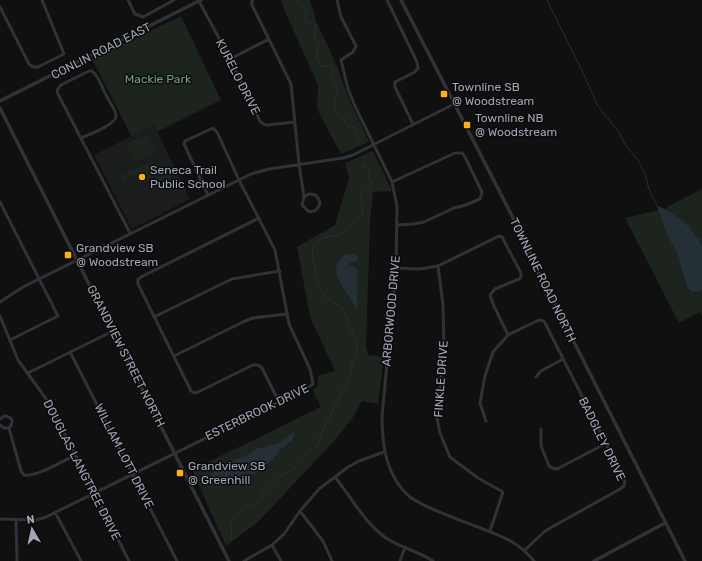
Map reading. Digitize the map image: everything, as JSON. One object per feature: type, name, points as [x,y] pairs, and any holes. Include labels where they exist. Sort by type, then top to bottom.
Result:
[{"type":"street","points":[[0,7],[29,64],[33,67],[38,67],[64,54],[42,0]]},
{"type":"street","points":[[128,0],[135,14],[143,16],[174,0]]},
{"type":"street","name":"KURELO DRIVE","points":[[200,0],[260,121],[267,125],[295,122]]},
{"type":"street","name":"CONLIN ROAD EAST","points":[[0,102],[200,0]]},
{"type":"street","points":[[252,0],[252,5],[291,84],[304,197],[302,202],[305,210],[311,212],[318,208],[320,202],[318,197],[313,194],[309,194],[304,197]]},
{"type":"street","name":"ARBORWOOD DRIVE","points":[[337,0],[341,17],[356,46],[353,52],[341,60],[348,89],[392,182],[397,206],[396,268],[382,416],[384,452],[391,472],[410,497],[429,507],[505,537],[525,550],[534,561]]},
{"type":"street","points":[[387,0],[417,62],[418,68],[415,72],[395,82],[395,86],[412,124]]},
{"type":"street","name":"TOWNLINE ROAD NORTH","points":[[401,0],[685,561]]},
{"type":"street","points":[[230,58],[269,39]]},
{"type":"street","points":[[81,138],[112,123],[116,118],[112,106],[97,77],[92,71],[89,71],[61,85],[57,90],[58,94],[130,233]]},
{"type":"street","points":[[0,302],[39,278],[251,174],[269,169],[343,158],[353,155],[454,104]]},
{"type":"street","name":"GRANDVIEW STREET NORTH","points":[[0,108],[229,561]]},
{"type":"street","name":"ESTERBROOK DRIVE","points":[[0,519],[36,520],[55,512],[313,384],[310,369],[289,324],[286,314],[280,271],[275,250],[239,180],[216,129],[213,128],[185,141],[184,144],[208,195]]},
{"type":"street","points":[[392,182],[455,153],[459,153],[465,156],[482,192],[480,199],[454,208],[424,222],[397,225]]},
{"type":"street","points":[[0,202],[58,316],[10,340]]},
{"type":"street","points":[[259,218],[140,277],[138,279],[138,284],[193,392],[198,392],[253,365],[258,365],[262,368],[279,402]]},
{"type":"street","points":[[396,268],[420,269],[438,266],[499,236],[502,237],[521,273],[521,277],[495,289],[490,295],[508,335],[492,352],[485,376],[480,403],[486,421]]},
{"type":"street","name":"FINKLE DRIVE","points":[[438,266],[443,305],[444,349],[437,418],[440,433],[450,457],[478,478],[503,492],[490,531]]},
{"type":"street","points":[[154,317],[232,279],[280,271]]},
{"type":"street","points":[[174,356],[245,321],[253,318],[286,314]]},
{"type":"street","name":"DOUGLAS LANGTREE DRIVE","points":[[0,316],[18,360],[49,403],[129,561]]},
{"type":"street","name":"BADGLEY DRIVE","points":[[508,335],[539,320],[544,321],[625,481],[624,486],[545,531],[525,550]]},
{"type":"street","points":[[28,373],[112,331]]},
{"type":"street","name":"WILLIAM LOTT DRIVE","points":[[70,352],[177,561]]},
{"type":"street","points":[[536,377],[541,371],[563,359]]},
{"type":"street","points":[[0,419],[5,416],[11,418],[12,424],[9,428],[21,471],[24,475],[30,476],[38,473],[75,455]]},
{"type":"street","points":[[0,424],[4,428],[9,428]]},
{"type":"street","points":[[541,429],[541,446],[549,466],[552,468],[557,469],[605,444]]},
{"type":"street","points":[[244,561],[272,545],[284,534],[300,510],[319,489],[359,460],[384,452]]},
{"type":"street","points":[[335,477],[356,506],[386,538],[433,561]]},
{"type":"street","points":[[300,510],[323,541],[332,561]]},
{"type":"street","points":[[55,512],[81,561]]},
{"type":"street","points":[[16,520],[17,561]]},
{"type":"street","points":[[594,561],[665,523]]},
{"type":"street","points":[[272,545],[281,561]]},
{"type":"street","points":[[400,561],[405,548]]},
{"type":"shaded area","name":"Seneca Trail Public School","points":[[154,125],[190,199],[132,229],[94,155]]},
{"type":"shaded area","points":[[657,206],[677,216],[695,234],[699,241],[702,247],[702,290],[694,292],[687,288],[678,255],[667,235]]},
{"type":"shaded area","points":[[348,253],[349,255],[356,253],[358,259],[354,262],[350,262],[349,265],[357,268],[357,311],[354,303],[339,281],[337,274],[336,266]]},
{"type":"shaded area","points":[[295,431],[292,441],[282,448],[272,460],[257,473],[215,482],[210,479],[216,468],[249,454],[256,449],[282,442]]},
{"type":"green space","points":[[281,0],[310,0],[316,21],[369,142],[341,154],[319,113],[317,105],[318,85]]},
{"type":"green space","name":"Mackie Park","points":[[181,16],[221,100],[157,132],[154,125],[132,137],[92,59]]},
{"type":"green space","points":[[148,134],[157,152],[134,162],[126,144]]},
{"type":"green space","points":[[373,151],[392,191],[373,192],[370,223],[366,347],[368,355],[384,357],[378,404],[362,401],[354,416],[336,439],[258,522],[226,546],[192,470],[321,407],[313,391],[318,385],[318,376],[335,371],[310,317],[297,247],[335,225],[349,178],[345,163]]},
{"type":"green space","points":[[146,164],[164,167],[167,169],[172,175],[177,187],[172,190],[166,179],[152,186],[148,179],[139,184],[134,175],[123,181],[121,175]]},
{"type":"green space","points":[[702,189],[702,247],[686,225],[665,208]]},
{"type":"green space","points":[[659,210],[667,235],[678,255],[687,288],[695,293],[702,290],[702,316],[700,312],[679,323],[625,218]]},
{"type":"waterway","points":[[298,0],[298,4],[306,11],[305,22],[313,23],[316,26],[314,36],[319,45],[316,57],[320,66],[332,66],[334,69],[330,77],[338,90],[334,106],[337,114],[345,118],[344,123],[346,126],[354,127],[359,141]]},
{"type":"waterway","points":[[547,0],[598,106],[618,131],[626,146],[638,160],[657,206]]},
{"type":"waterway","points":[[231,540],[232,533],[230,524],[240,511],[244,507],[254,505],[260,501],[262,499],[262,493],[277,479],[284,473],[290,472],[312,449],[319,446],[320,436],[350,377],[352,363],[357,351],[356,342],[343,308],[326,297],[319,287],[312,254],[313,246],[318,241],[322,238],[339,235],[345,232],[362,215],[363,210],[360,195],[372,185],[368,177],[370,170],[363,167],[362,164]]},
{"type":"waterway","points":[[696,238],[702,240]]},
{"type":"place","name":"Townline SB @ Woodstream","points":[[444,94]]},
{"type":"place","name":"Townline NB @ Woodstream","points":[[467,125]]},
{"type":"place","name":"Seneca Trail Public School","points":[[142,177]]},
{"type":"place","name":"Grandview SB @ Woodstream","points":[[68,255]]},
{"type":"place","name":"Grandview SB @ Greenhill","points":[[180,473]]}]
